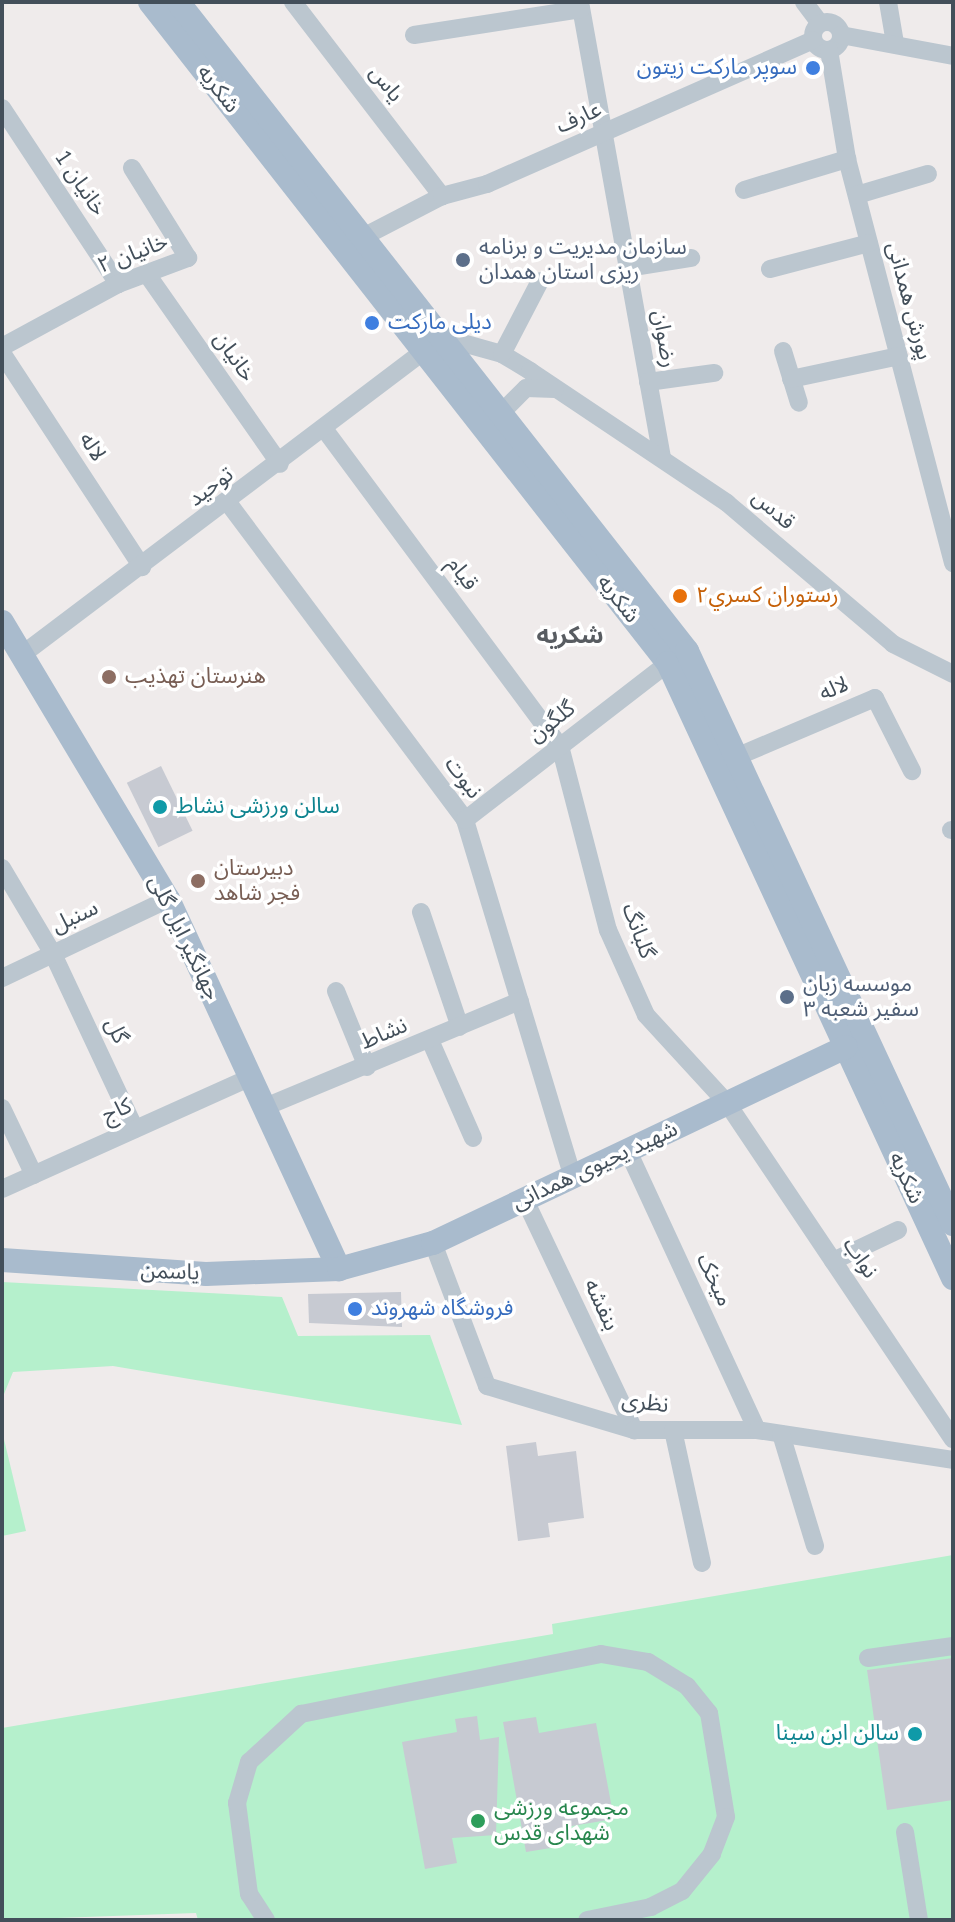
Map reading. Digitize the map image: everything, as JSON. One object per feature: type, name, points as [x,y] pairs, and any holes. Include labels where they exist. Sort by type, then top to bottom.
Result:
[{"type":"main road","name":"شکریه","points":[[150,2],[432,344],[668,663],[953,1278]]},
{"type":"main road","name":"شکریه","points":[[178,2],[363,237],[432,344],[501,413],[687,651],[950,1212]]},
{"type":"main road","name":"جهانگیر ایل گلی","points":[[2,622],[14,653],[168,899],[339,1269]]},
{"type":"main road","name":"شهید یحیوی همدانی","points":[[339,1269],[433,1243],[846,1047]]},
{"type":"main road","name":"یاسمن","points":[[2,1260],[206,1274],[339,1269]]},
{"type":"street","name":"یاس","points":[[293,2],[442,196]]},
{"type":"street","points":[[804,2],[820,38],[836,25],[841,35],[953,56]]},
{"type":"street","points":[[888,2],[895,43]]},
{"type":"street","points":[[414,35],[581,6]]},
{"type":"street","name":"رضوان","points":[[581,6],[662,459]]},
{"type":"street","name":"عارف","points":[[363,237],[442,196],[603,134],[820,38]]},
{"type":"street","name":"پورش همدانی","points":[[820,38],[847,159],[953,563]]},
{"type":"street","name":"خانیان 1","points":[[2,108],[118,284]]},
{"type":"street","points":[[744,190],[847,159]]},
{"type":"street","name":"خانیان ۲","points":[[2,350],[118,284],[149,277],[188,258],[132,168]]},
{"type":"street","points":[[857,195],[928,174]]},
{"type":"street","points":[[770,269],[869,243]]},
{"type":"street","points":[[627,268],[691,258]]},
{"type":"street","name":"خانیان","points":[[149,277],[280,464]]},
{"type":"street","points":[[502,354],[540,281]]},
{"type":"street","name":"قدس","points":[[432,344],[502,354],[727,503],[893,644],[953,674]]},
{"type":"street","name":"توحید","points":[[14,653],[229,504],[432,344]]},
{"type":"street","name":"لاله","points":[[2,350],[142,567]]},
{"type":"street","points":[[783,351],[799,403]]},
{"type":"street","points":[[791,379],[899,356]]},
{"type":"street","points":[[648,382],[714,373]]},
{"type":"street","points":[[501,413],[526,388],[557,389]]},
{"type":"street","name":"قیام","points":[[325,430],[560,746]]},
{"type":"street","name":"نبوت","points":[[229,504],[465,820],[573,1177]]},
{"type":"street","name":"گلگون","points":[[465,820],[668,663]]},
{"type":"street","name":"لاله","points":[[736,757],[875,698],[912,771]]},
{"type":"street","name":"گلبانگ","points":[[560,746],[608,930],[646,1015],[727,1103]]},
{"type":"street","name":"گل","points":[[2,868],[53,954],[135,1129]]},
{"type":"street","name":"سنبل","points":[[2,978],[168,899]]},
{"type":"street","points":[[421,912],[460,1027]]},
{"type":"street","points":[[336,991],[367,1067]]},
{"type":"street","name":"نشاط","points":[[265,1107],[520,1001]]},
{"type":"street","points":[[430,1040],[473,1138]]},
{"type":"street","name":"کاج","points":[[2,1189],[251,1077]]},
{"type":"street","name":"نواب","points":[[727,1103],[953,1439]]},
{"type":"street","points":[[2,1108],[34,1175]]},
{"type":"street","name":"میخک","points":[[628,1151],[757,1430]]},
{"type":"street","name":"بنفشه","points":[[525,1200],[634,1430]]},
{"type":"street","points":[[833,1261],[898,1230]]},
{"type":"street","name":"نظری","points":[[433,1243],[487,1386],[634,1430],[757,1430],[953,1460]]},
{"type":"street","points":[[673,1430],[702,1563]]},
{"type":"street","points":[[781,1434],[815,1546]]},
{"type":"street","points":[[868,1658],[953,1646]]},
{"type":"street","points":[[266,1920],[241,1865],[237,1803],[249,1762],[301,1714],[601,1654],[648,1662],[687,1686],[709,1713],[726,1817],[712,1854],[682,1891],[651,1907],[587,1920]]},
{"type":"street","points":[[905,1832],[919,1920]]},
{"type":"green space","points":[[2,1282],[282,1297],[298,1336],[430,1335],[462,1425],[113,1366],[13,1372],[2,1399]]},
{"type":"green space","points":[[2,1431],[26,1531],[2,1536]]},
{"type":"green space","name":"مجموعه ورزشی شهدای قدس","points":[[953,1555],[953,1920],[198,1920],[196,1913],[2,1920],[2,1728],[553,1634],[552,1624]]},
{"type":"building","name":"سالن ورزشی نشاط","points":[[161,766],[193,831],[158,847],[127,783]]},
{"type":"building","name":"فروشگاه شهروند","points":[[401,1292],[402,1327],[309,1323],[308,1294]]},
{"type":"building","points":[[536,1442],[538,1456],[576,1451],[584,1518],[548,1523],[550,1537],[518,1541],[506,1446]]},
{"type":"building","name":"سالن ابن سینا","points":[[953,1658],[953,1800],[887,1810],[867,1670]]},
{"type":"building","points":[[477,1716],[480,1740],[499,1737],[496,1835],[452,1838],[457,1863],[425,1869],[402,1742],[457,1732],[455,1719]]},
{"type":"building","points":[[536,1717],[539,1733],[596,1723],[614,1819],[560,1828],[563,1846],[526,1852],[503,1722]]},
{"type":"place","name":"سوپر مارکت زیتون","points":[[813,68]]},
{"type":"place","name":"سازمان مدیریت و برنامه ریزی استان همدان","points":[[463,260]]},
{"type":"place","name":"دیلی مارکت","points":[[372,323]]},
{"type":"place","name":"رستوران کسري٢","points":[[680,596]]},
{"type":"place","name":"هنرستان تهذیب","points":[[109,677]]},
{"type":"place","name":"سالن ورزشی نشاط","points":[[160,807]]},
{"type":"place","name":"دبیرستان فجر شاهد","points":[[198,881]]},
{"type":"place","name":"موسسه زبان سفیر شعبه ۳","points":[[787,997]]},
{"type":"place","name":"فروشگاه شهروند","points":[[355,1309]]},
{"type":"place","name":"سالن ابن سینا","points":[[915,1734]]},
{"type":"place","name":"مجموعه ورزشی شهدای قدس","points":[[478,1821]]},
{"type":"district","name":"شکریه","points":[[570,636]]}]
